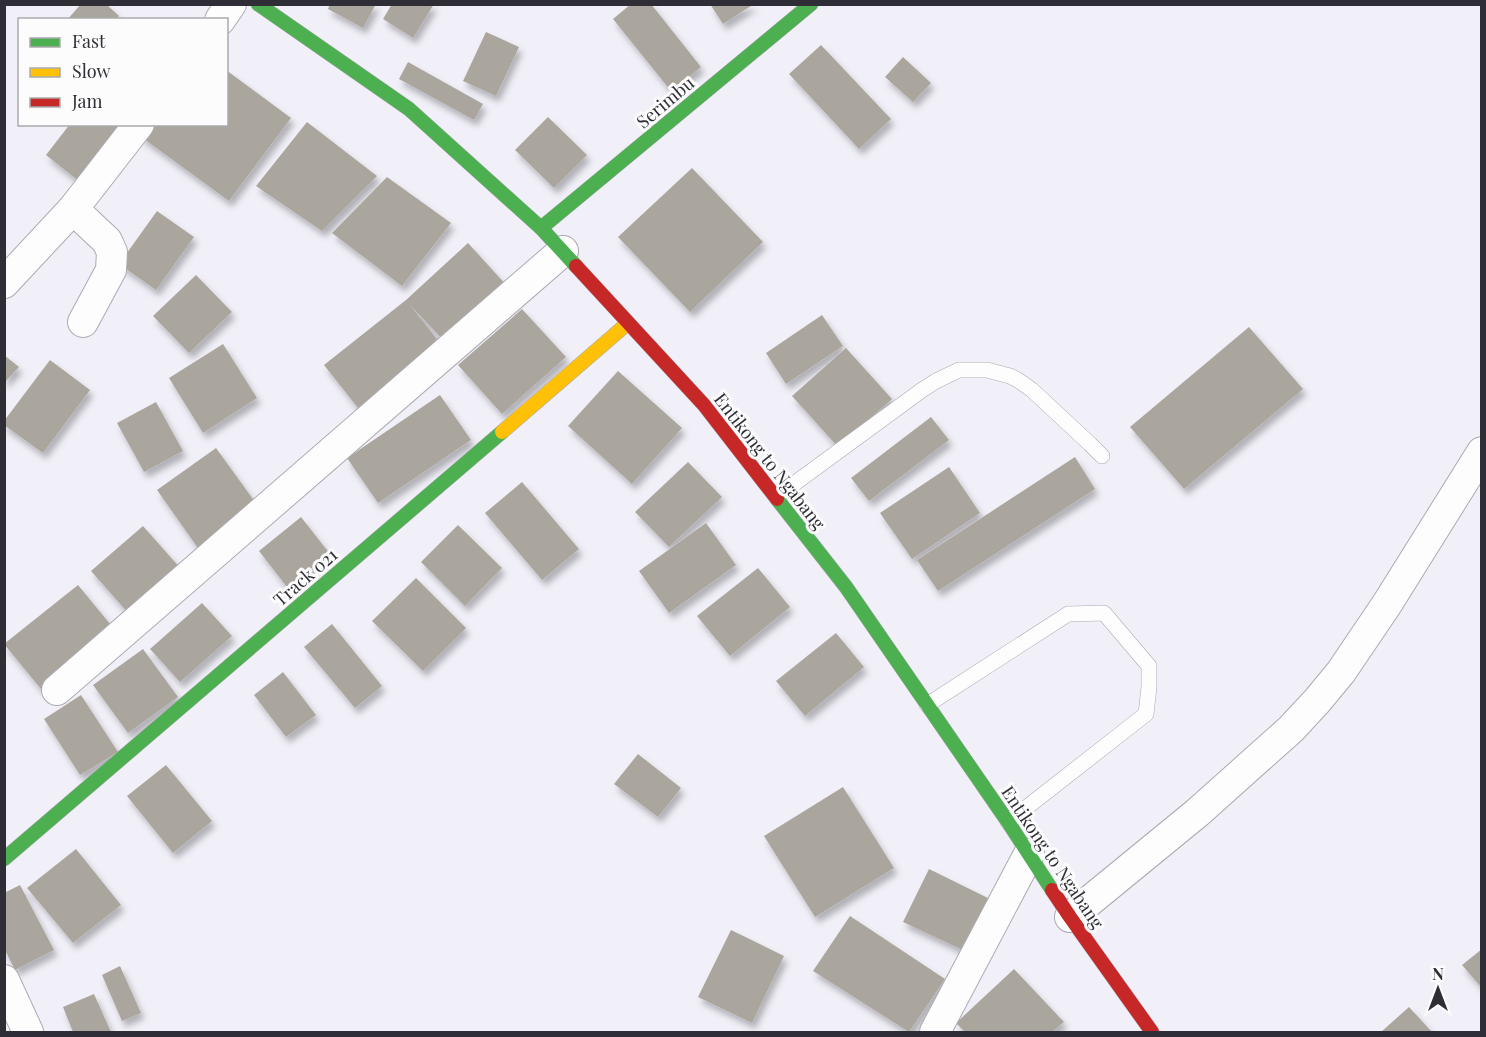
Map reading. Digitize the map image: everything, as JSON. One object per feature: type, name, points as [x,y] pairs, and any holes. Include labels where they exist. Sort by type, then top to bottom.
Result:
[{"type":"main road","name":"Entikong to Ngabang","points":[[258,4],[409,109],[541,228],[704,405],[846,587],[1008,822],[1070,917],[1152,1032]]},
{"type":"main road","name":"Serimbu","points":[[541,228],[811,4]]},
{"type":"main road","name":"Track 021","points":[[4,859],[628,323]]},
{"type":"street","points":[[221,18],[231,4]]},
{"type":"street","points":[[4,283],[73,209],[137,126]]},
{"type":"street","points":[[73,209],[107,242],[112,252],[111,270],[83,322]]},
{"type":"street","points":[[57,690],[563,251]]},
{"type":"street","points":[[1070,917],[1205,805],[1291,729],[1317,701],[1341,672],[1387,604],[1482,452]]},
{"type":"street","points":[[935,1032],[1029,854]]},
{"type":"street","points":[[4,980],[28,1032]]},
{"type":"lane","points":[[776,497],[922,390],[958,370],[987,370],[1018,380],[1032,390],[1102,456]]},
{"type":"lane","points":[[927,705],[1068,614],[1104,614],[1149,666],[1146,714],[1008,822]]},
{"type":"building","points":[[81,4],[106,4],[119,16],[117,18],[69,18]]},
{"type":"building","points":[[330,4],[376,4],[363,28],[328,9]]},
{"type":"building","points":[[392,4],[434,4],[413,38],[383,19]]},
{"type":"building","points":[[631,4],[651,4],[701,67],[671,91],[613,19]]},
{"type":"building","points":[[710,4],[754,4],[723,24]]},
{"type":"building","points":[[486,32],[519,47],[496,96],[463,81]]},
{"type":"building","points":[[821,45],[891,119],[859,149],[789,74]]},
{"type":"building","points":[[903,57],[931,83],[913,102],[885,77]]},
{"type":"building","points":[[408,62],[483,104],[474,120],[399,79]]},
{"type":"building","points":[[228,71],[291,118],[229,201],[140,136],[147,126],[228,126]]},
{"type":"building","points":[[548,117],[587,155],[554,188],[515,150]]},
{"type":"building","points":[[307,122],[377,176],[322,231],[256,186]]},
{"type":"building","points":[[68,126],[127,126],[81,183],[46,155]]},
{"type":"building","points":[[692,168],[763,242],[690,312],[618,237]]},
{"type":"building","points":[[387,177],[451,223],[402,286],[332,233]]},
{"type":"building","points":[[157,211],[194,237],[156,290],[119,264]]},
{"type":"building","points":[[468,243],[508,287],[446,343],[410,305],[444,348],[362,413],[324,365],[406,300]]},
{"type":"building","points":[[196,275],[232,312],[189,353],[153,316]]},
{"type":"building","points":[[522,309],[566,357],[502,414],[458,365]]},
{"type":"building","points":[[822,315],[843,346],[786,384],[766,353]]},
{"type":"building","points":[[1249,327],[1303,389],[1184,489],[1130,427]]},
{"type":"building","points":[[223,344],[257,398],[203,433],[169,378]]},
{"type":"building","points":[[846,348],[892,399],[838,447],[792,396]]},
{"type":"building","points":[[4,355],[19,367],[4,383]]},
{"type":"building","points":[[50,360],[90,390],[43,453],[4,425],[4,421]]},
{"type":"building","points":[[618,371],[682,428],[632,484],[568,426]]},
{"type":"building","points":[[440,395],[471,440],[378,503],[347,458]]},
{"type":"building","points":[[156,402],[183,451],[144,472],[117,423]]},
{"type":"building","points":[[931,417],[949,440],[869,501],[851,478]]},
{"type":"building","points":[[216,448],[258,506],[198,548],[157,490]]},
{"type":"building","points":[[1075,457],[1095,489],[938,591],[917,560]]},
{"type":"building","points":[[688,462],[722,497],[669,547],[635,512]]},
{"type":"building","points":[[949,467],[980,513],[912,559],[880,513]]},
{"type":"building","points":[[522,482],[579,549],[542,580],[485,513]]},
{"type":"building","points":[[301,517],[330,554],[287,587],[259,551]]},
{"type":"building","points":[[706,523],[736,565],[669,613],[639,571]]},
{"type":"building","points":[[458,525],[502,568],[465,606],[421,562]]},
{"type":"building","points":[[143,526],[182,570],[130,615],[91,571]]},
{"type":"building","points":[[758,568],[790,607],[730,656],[697,616]]},
{"type":"building","points":[[416,578],[466,628],[423,671],[372,621]]},
{"type":"building","points":[[78,585],[115,630],[41,689],[4,644]]},
{"type":"building","points":[[202,603],[232,636],[180,682],[150,649]]},
{"type":"building","points":[[332,624],[382,686],[355,708],[304,647]]},
{"type":"building","points":[[836,633],[864,667],[805,716],[776,681]]},
{"type":"building","points":[[143,649],[178,697],[128,733],[93,685]]},
{"type":"building","points":[[283,672],[316,715],[286,737],[254,695]]},
{"type":"building","points":[[81,695],[118,752],[80,775],[44,719]]},
{"type":"building","points":[[638,754],[681,788],[658,817],[614,784]]},
{"type":"building","points":[[166,765],[212,821],[173,853],[127,796]]},
{"type":"building","points":[[843,787],[894,868],[815,917],[764,836]]},
{"type":"building","points":[[76,849],[121,905],[73,943],[27,888]]},
{"type":"building","points":[[929,869],[992,900],[967,952],[903,922]]},
{"type":"building","points":[[20,885],[54,950],[15,970],[4,948],[4,893]]},
{"type":"building","points":[[850,916],[945,979],[909,1032],[813,971]]},
{"type":"building","points":[[731,930],[784,956],[752,1023],[698,997]]},
{"type":"building","points":[[1482,949],[1482,988],[1462,965]]},
{"type":"building","points":[[120,966],[141,1013],[122,1021],[102,975]]},
{"type":"building","points":[[1014,969],[1064,1022],[1052,1032],[965,1032],[956,1023]]},
{"type":"building","points":[[94,994],[111,1032],[73,1032],[63,1007]]},
{"type":"building","points":[[1409,1007],[1432,1032],[1381,1032]]},
{"type":"traffic: fast","points":[[258,4],[409,109],[541,228],[576,266]]},
{"type":"traffic: fast","points":[[541,228],[811,4]]},
{"type":"traffic: fast","points":[[4,859],[502,432]]},
{"type":"traffic: fast","points":[[777,499],[846,587],[1008,822],[1052,890]]},
{"type":"traffic: slow","points":[[502,432],[628,323]]},
{"type":"traffic: jam","points":[[576,266],[704,405],[777,499]]},
{"type":"traffic: jam","points":[[1052,890],[1152,1032]]}]
